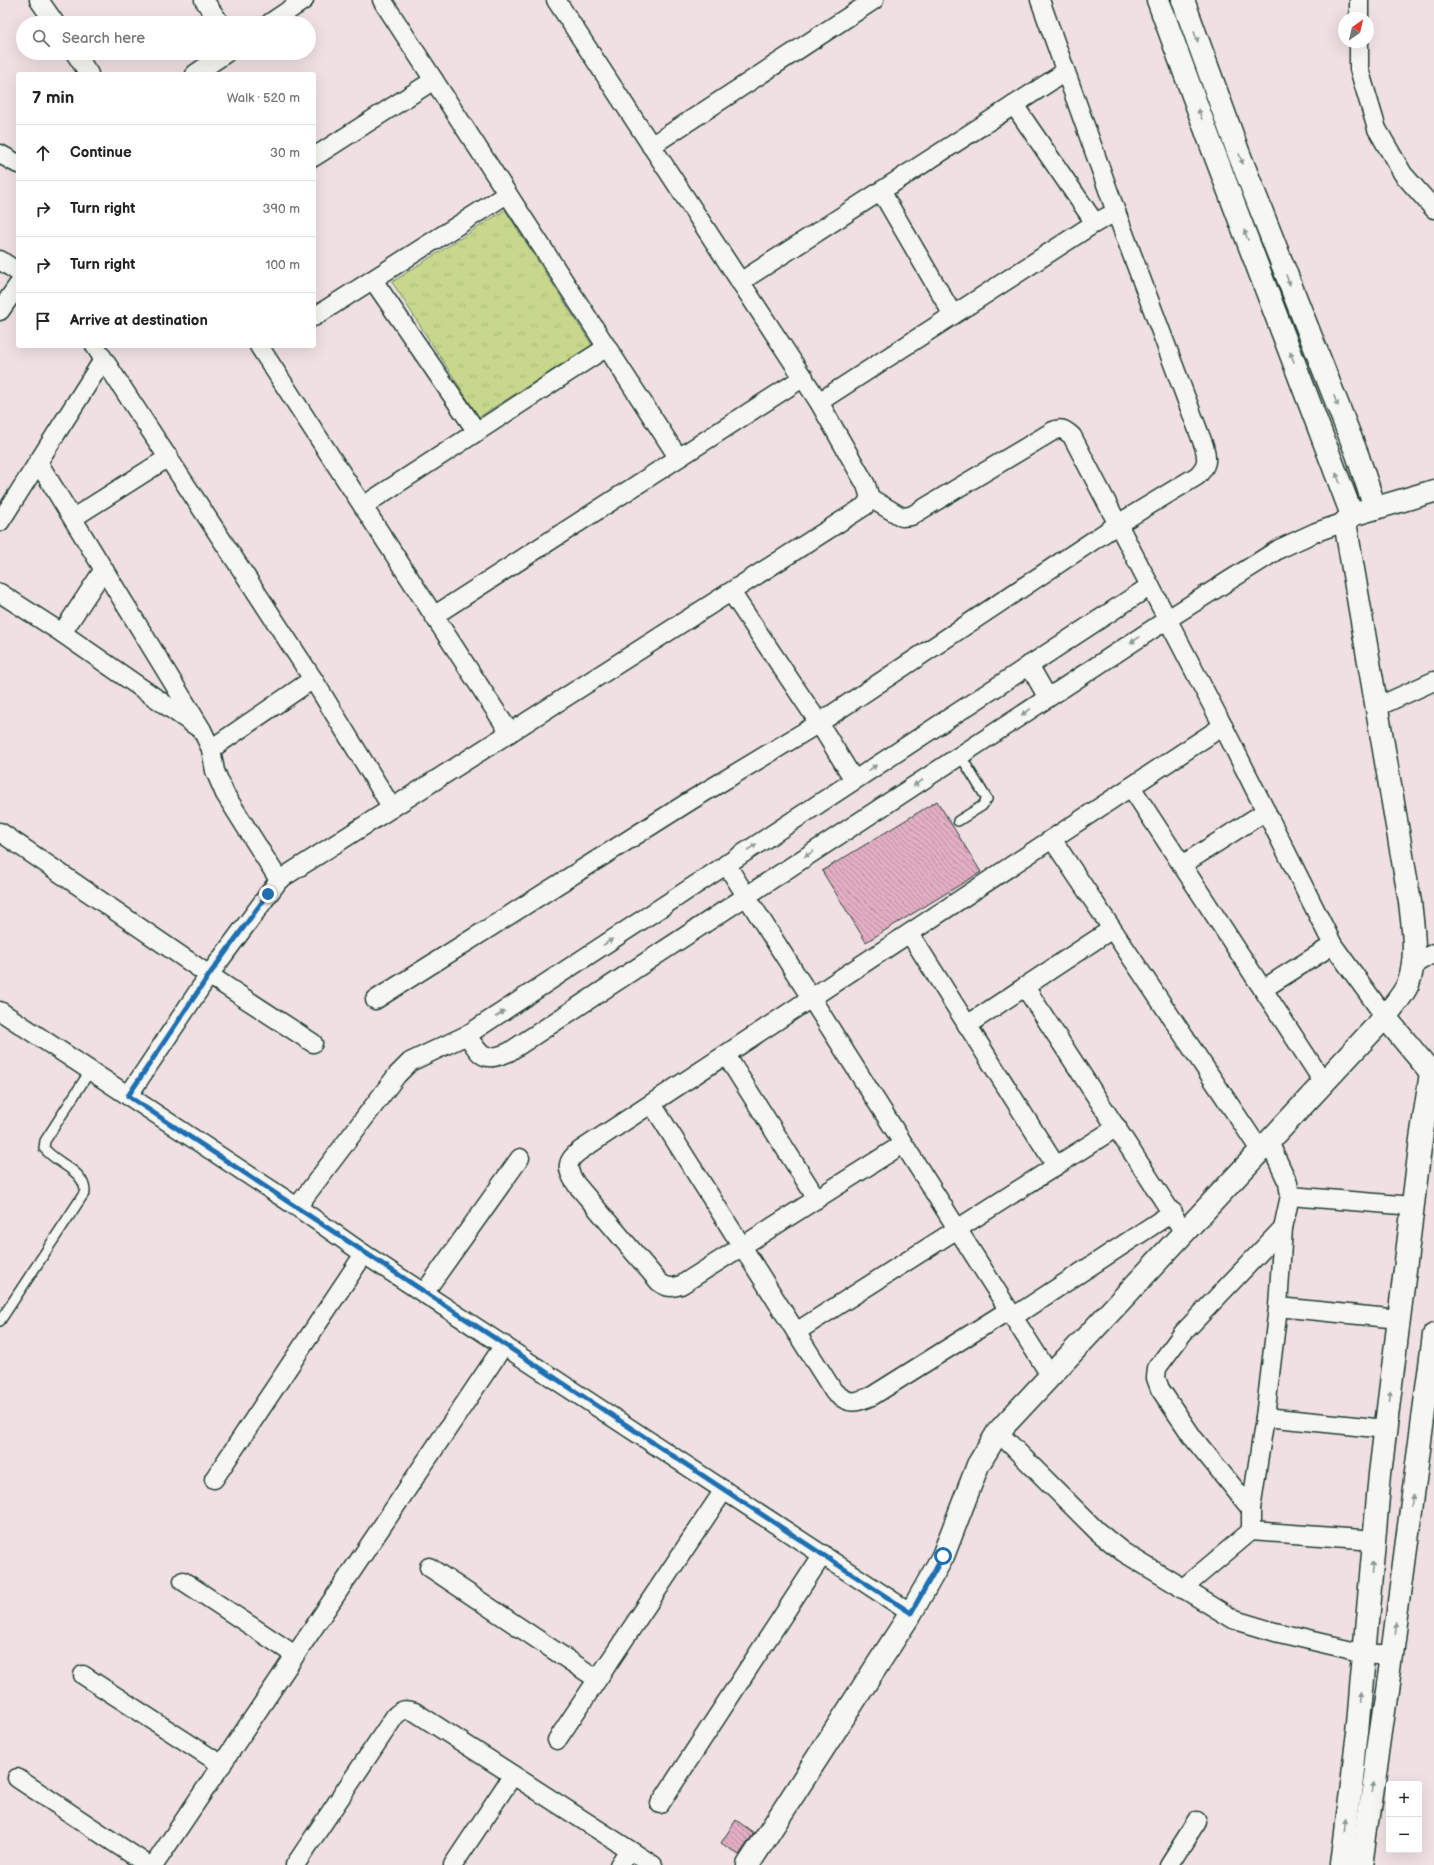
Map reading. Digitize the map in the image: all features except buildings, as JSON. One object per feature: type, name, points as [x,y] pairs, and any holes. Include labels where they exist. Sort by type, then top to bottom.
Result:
[{"type":"street","points":[[39,0],[50,16]]},
{"type":"street","points":[[204,0],[215,16]]},
{"type":"street","points":[[280,16],[304,0]]},
{"type":"street","points":[[382,0],[678,457]]},
{"type":"street","points":[[651,146],[874,0]]},
{"type":"street","points":[[375,1000],[696,797],[819,723],[1118,524],[1197,476],[1205,468],[1207,457],[1116,212],[1040,0]]},
{"type":"street","points":[[748,1865],[911,1613],[943,1556],[978,1465],[998,1432],[1385,1017],[1407,986],[1413,965],[1414,940],[1410,902],[1377,707],[1348,518],[1158,0]]},
{"type":"street","points":[[1183,0],[1238,154],[1354,447],[1375,508]]},
{"type":"street","points":[[1359,0],[1359,12]]},
{"type":"street","points":[[562,2],[651,146],[820,402],[866,485],[870,498],[902,518],[911,516],[1058,428],[1064,429],[1072,436],[1223,726],[1333,945],[1385,1017],[1433,1075],[1421,1139],[1386,1428],[1358,1734],[1341,1865]]},
{"type":"street","points":[[1359,48],[1359,69],[1377,129],[1403,174],[1434,209]]},
{"type":"street","points":[[80,60],[88,72]]},
{"type":"street","points":[[198,72],[216,60]]},
{"type":"street","points":[[740,282],[1065,72]]},
{"type":"street","points":[[316,156],[434,80]]},
{"type":"street","points":[[1014,105],[1095,223]]},
{"type":"street","points":[[0,154],[16,163]]},
{"type":"street","points":[[881,191],[953,315]]},
{"type":"street","points":[[316,316],[508,194]]},
{"type":"street","points":[[820,402],[1095,223],[1116,212]]},
{"type":"street","points":[[0,260],[16,271]]},
{"type":"street","points":[[373,280],[477,432]]},
{"type":"street","points":[[0,311],[16,287]]},
{"type":"street","points":[[364,506],[607,347]]},
{"type":"street","points":[[264,348],[510,733]]},
{"type":"street","points":[[0,522],[38,462],[99,353],[313,679],[392,808]]},
{"type":"street","points":[[435,615],[804,377]]},
{"type":"street","points":[[73,518],[168,457]]},
{"type":"street","points":[[38,462],[202,730],[211,749],[215,771],[225,794],[279,880]]},
{"type":"street","points":[[467,1035],[480,1054],[488,1058],[509,1052],[1168,619],[1279,549],[1348,518],[1434,490]]},
{"type":"street","points":[[128,1096],[209,975],[279,880],[865,506],[870,498]]},
{"type":"street","points":[[62,633],[104,569]]},
{"type":"street","points":[[297,1207],[401,1070],[410,1062],[467,1035],[1150,586]]},
{"type":"street","points":[[731,592],[819,723],[854,780]]},
{"type":"street","points":[[0,593],[62,633],[202,730]]},
{"type":"street","points":[[1029,665],[1048,698]]},
{"type":"street","points":[[211,749],[313,679]]},
{"type":"street","points":[[1377,707],[1434,681]]},
{"type":"street","points":[[903,1144],[742,1247],[681,1285],[672,1288],[666,1287],[659,1282],[570,1175],[568,1164],[573,1156],[1223,726]]},
{"type":"street","points":[[1131,787],[1324,1083]]},
{"type":"street","points":[[1182,865],[1266,811]]},
{"type":"street","points":[[0,832],[209,975],[313,1043]]},
{"type":"street","points":[[1052,839],[1112,929],[1264,1146],[1288,1183],[1290,1196],[1283,1228],[1278,1307],[1265,1417],[1251,1509],[1251,1531]]},
{"type":"street","points":[[726,864],[1050,1375]]},
{"type":"street","points":[[967,1026],[1112,929]]},
{"type":"street","points":[[910,934],[1056,1166]]},
{"type":"street","points":[[1263,989],[1333,945]]},
{"type":"street","points":[[1413,965],[1434,953]]},
{"type":"street","points":[[1025,987],[1184,1232]]},
{"type":"street","points":[[0,1011],[297,1207],[364,1254],[911,1613]]},
{"type":"street","points":[[726,1055],[817,1199]]},
{"type":"street","points":[[652,1104],[834,1392],[845,1401],[856,1403],[872,1396],[1011,1314],[1172,1212]]},
{"type":"street","points":[[796,1332],[958,1230],[1117,1127]]},
{"type":"street","points":[[424,1293],[520,1158]]},
{"type":"street","points":[[1290,1196],[1413,1206]]},
{"type":"street","points":[[1251,1509],[1194,1439],[1160,1389],[1156,1378],[1157,1368],[1183,1333],[1283,1228]]},
{"type":"street","points":[[214,1480],[364,1254]]},
{"type":"street","points":[[1278,1307],[1399,1319]]},
{"type":"street","points":[[154,1865],[504,1345]]},
{"type":"street","points":[[1362,1865],[1433,1349]]},
{"type":"street","points":[[1265,1417],[1386,1428]]},
{"type":"street","points":[[998,1432],[1097,1531],[1123,1552],[1235,1620],[1276,1632],[1365,1652],[1392,1655]]},
{"type":"street","points":[[557,1740],[724,1490]]},
{"type":"street","points":[[1182,1589],[1251,1531],[1375,1540]]},
{"type":"street","points":[[660,1804],[823,1554]]},
{"type":"street","points":[[429,1567],[598,1679]]},
{"type":"street","points":[[183,1581],[296,1655]]},
{"type":"street","points":[[83,1675],[222,1765]]},
{"type":"street","points":[[295,1865],[394,1716],[400,1711],[406,1709],[415,1712],[654,1865]]},
{"type":"street","points":[[453,1865],[513,1775]]},
{"type":"street","points":[[17,1778],[148,1865]]},
{"type":"street","points":[[1169,1865],[1197,1821]]},
{"type":"street","points":[[619,1865],[629,1850]]},
{"type":"lane","points":[[958,821],[982,806],[987,799],[960,755]]},
{"type":"lane","points":[[0,1321],[85,1192],[85,1185],[82,1178],[49,1154],[44,1148],[45,1141],[90,1071]]},
{"type":"green space","points":[[505,210],[592,345],[479,417],[392,282]]},
{"type":"route","points":[[268,894],[209,975],[128,1096],[297,1207],[364,1254],[911,1613],[943,1556]]}]
